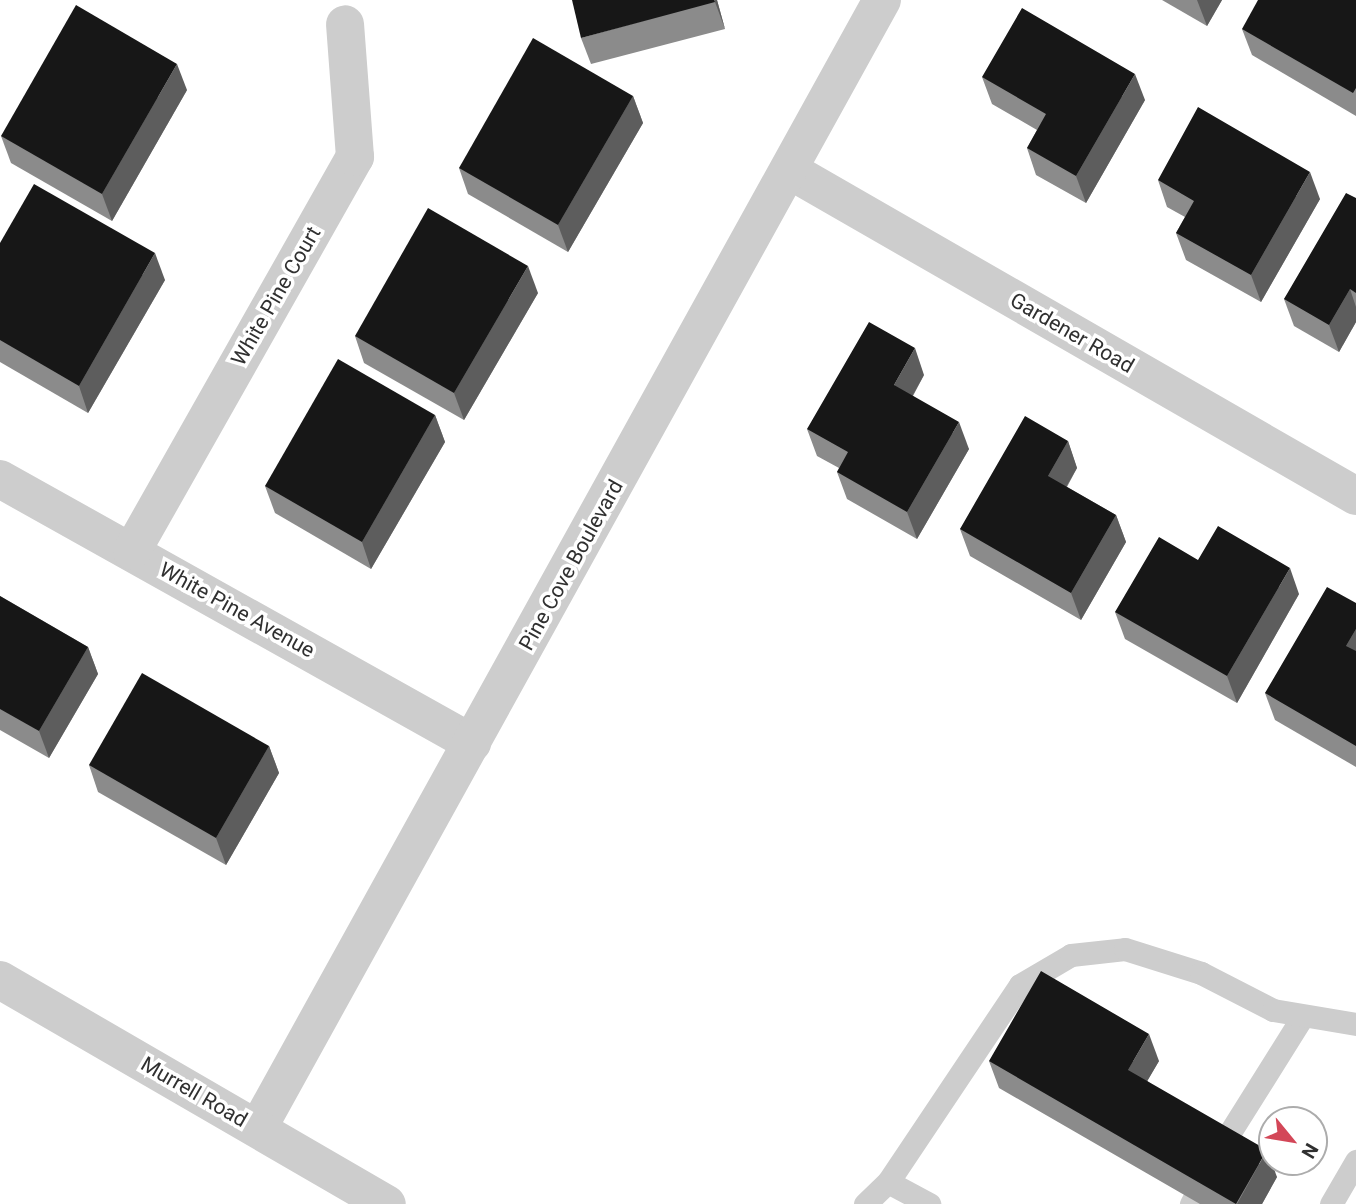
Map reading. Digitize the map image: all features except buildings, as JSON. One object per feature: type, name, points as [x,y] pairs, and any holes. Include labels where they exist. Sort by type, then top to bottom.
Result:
[{"type":"street","name":"Pine Cove Boulevard","points":[[258,1128],[882,0]]},
{"type":"street","name":"White Pine Court","points":[[132,551],[355,157],[345,24]]},
{"type":"street","name":"Gardener Road","points":[[789,170],[1356,496]]},
{"type":"street","name":"White Pine Avenue","points":[[0,479],[472,743]]},
{"type":"street","name":"Murrell Road","points":[[1,982],[387,1204]]},
{"type":"lane","points":[[865,1204],[888,1182],[1020,985],[1071,955],[1125,949],[1201,973],[1273,1010],[1356,1024]]},
{"type":"lane","points":[[1222,1145],[1303,1016]]},
{"type":"lane","points":[[1331,1204],[1356,1161]]},
{"type":"lane","points":[[888,1182],[929,1204]]}]
